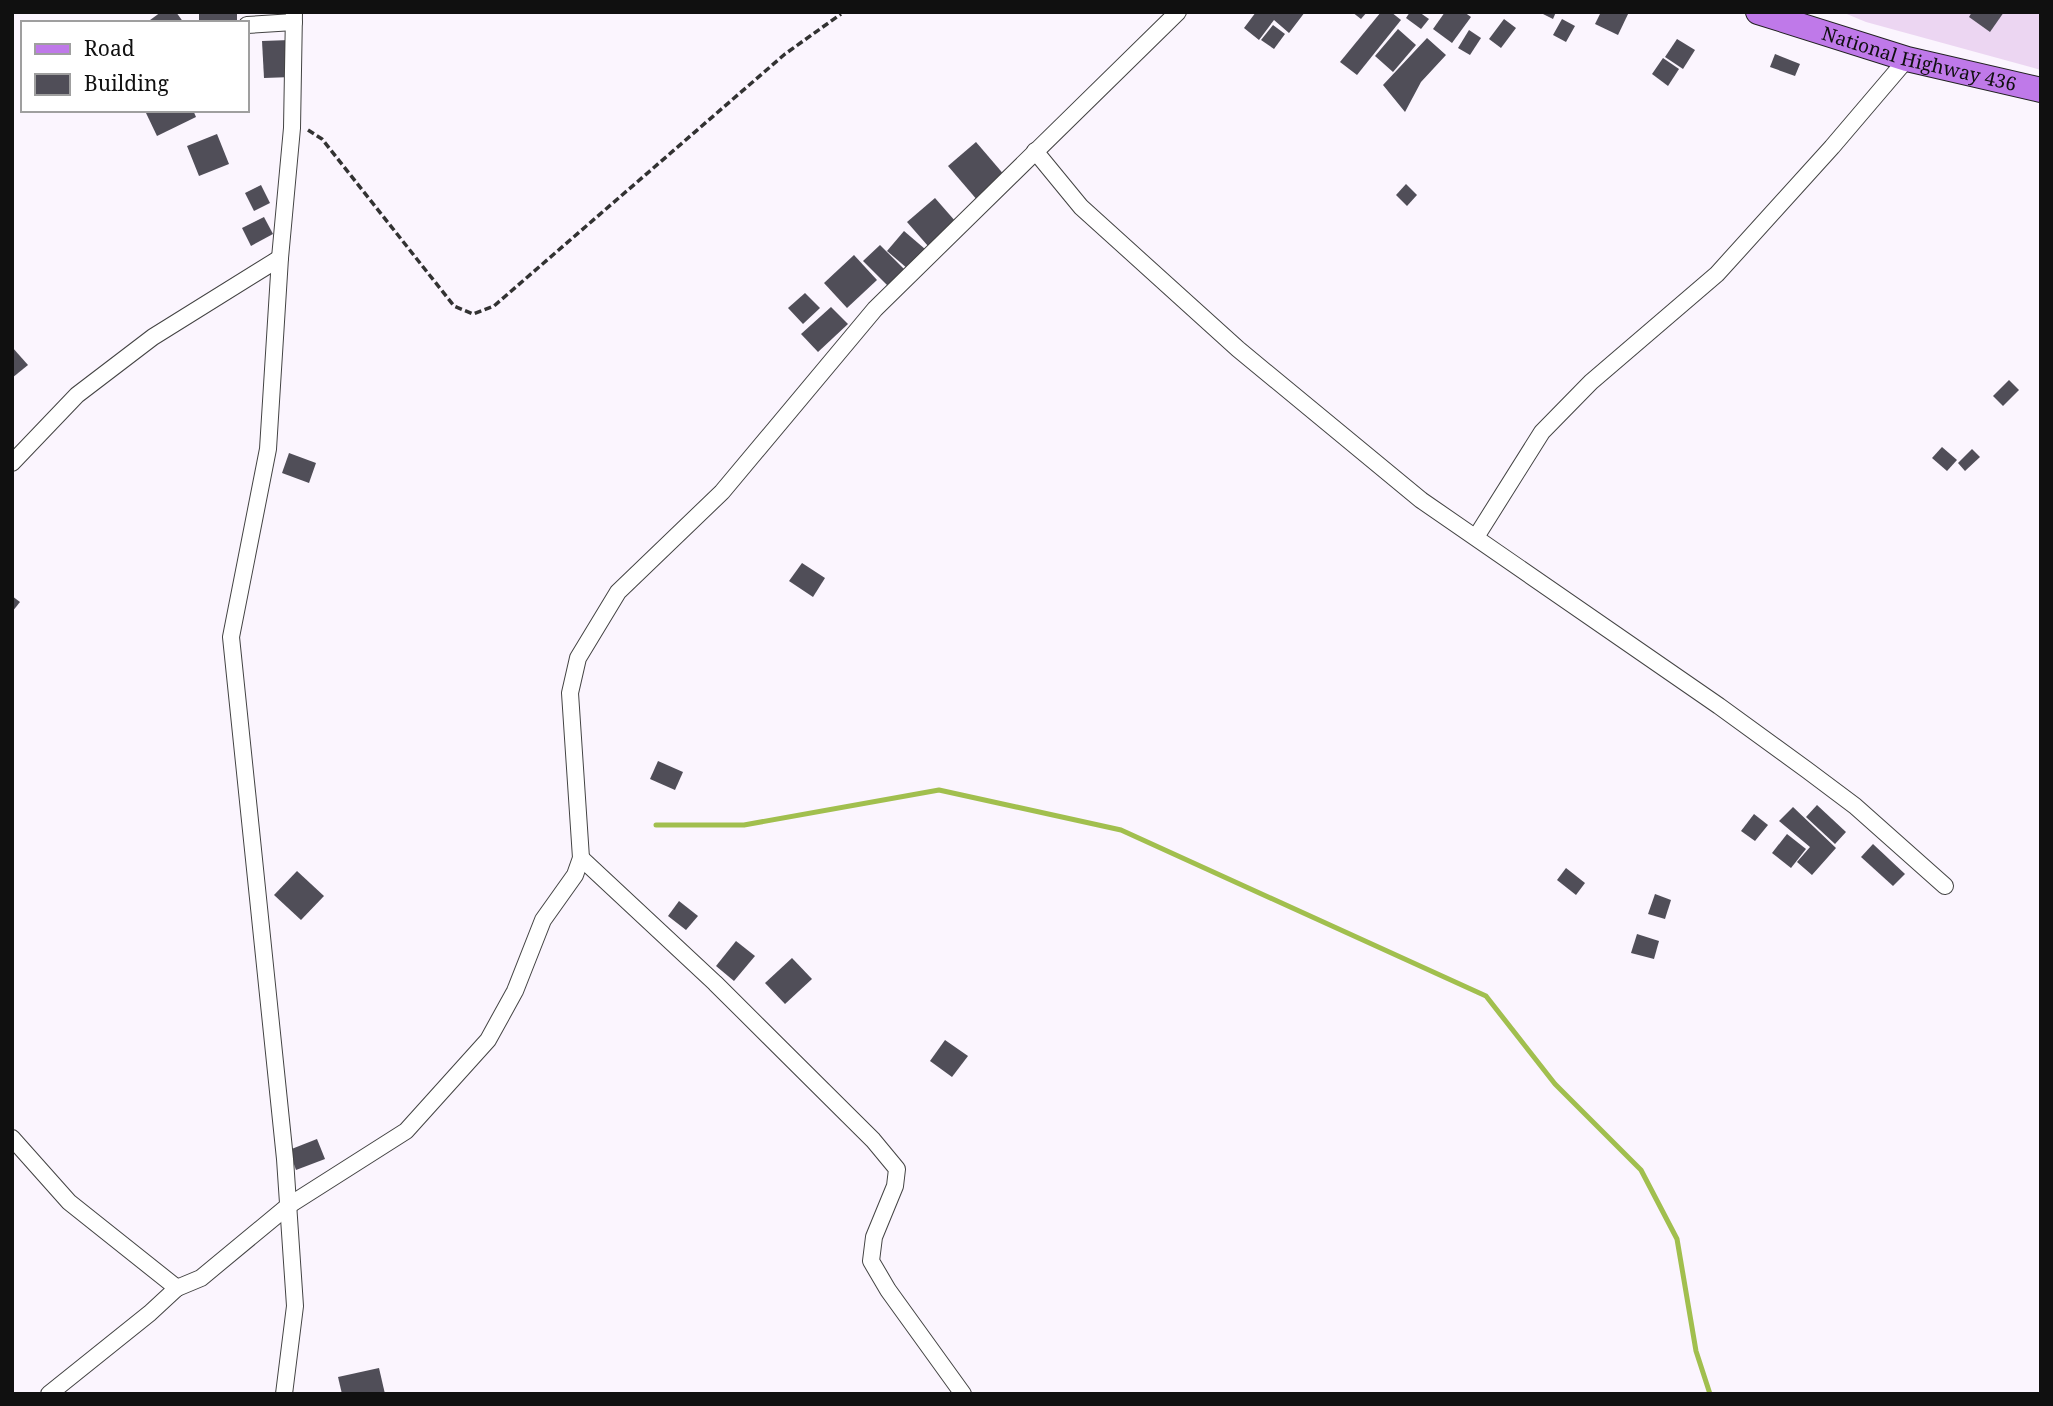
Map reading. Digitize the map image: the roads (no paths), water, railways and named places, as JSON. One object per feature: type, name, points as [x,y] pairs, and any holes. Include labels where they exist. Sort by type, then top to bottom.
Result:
[{"type":"main road","name":"National Highway 436","points":[[1758,12],[1907,59],[2041,90]]},
{"type":"street","points":[[49,1394],[177,1288],[201,1278],[289,1206],[406,1131],[488,1040],[515,991],[543,920],[575,875],[581,858],[570,693],[578,658],[618,592],[722,492],[875,309],[1178,12]]},
{"type":"street","points":[[248,25],[294,17],[292,128],[280,258],[268,449],[231,637],[289,1206],[295,1306],[284,1394]]},
{"type":"street","points":[[1476,537],[1542,432],[1591,382],[1717,274],[1907,59]]},
{"type":"street","points":[[1035,151],[1081,207],[1238,348],[1420,500],[1719,706],[1855,806],[1945,887]]},
{"type":"street","points":[[12,463],[77,395],[153,337],[280,258]]},
{"type":"street","points":[[581,858],[715,983],[873,1140],[897,1169],[895,1186],[874,1237],[871,1261],[888,1290],[963,1394]]},
{"type":"street","points":[[12,1138],[69,1202],[177,1288]]},
{"type":"waterway","points":[[656,825],[744,825],[939,790],[1121,830],[1486,996],[1555,1084],[1641,1170],[1677,1239],[1696,1351],[1710,1394]]}]
